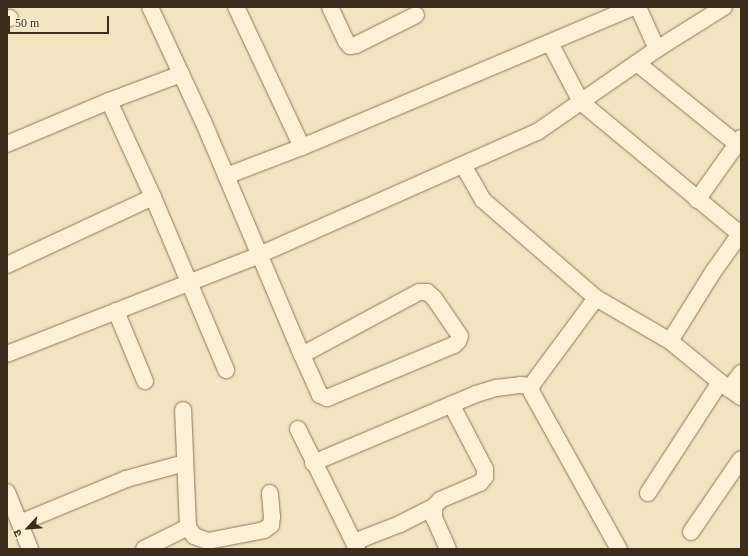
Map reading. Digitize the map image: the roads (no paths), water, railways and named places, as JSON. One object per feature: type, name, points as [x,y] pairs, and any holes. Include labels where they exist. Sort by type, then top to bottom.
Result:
[{"type":"street","points":[[150,7],[226,176],[302,355],[320,395],[327,398],[454,344],[458,341],[460,336],[434,298],[427,292],[420,292],[302,355]]},
{"type":"street","points":[[236,7],[302,147]]},
{"type":"street","points":[[330,7],[346,41],[350,46],[356,45],[416,14]]},
{"type":"street","points":[[226,176],[302,147],[634,7]]},
{"type":"street","points":[[638,7],[657,49]]},
{"type":"street","points":[[7,354],[260,255],[537,132],[657,49],[724,7]]},
{"type":"street","points":[[550,43],[581,102],[697,200],[741,234],[713,272],[670,341]]},
{"type":"street","points":[[637,63],[739,141],[697,200]]},
{"type":"street","points":[[7,144],[109,101],[181,74]]},
{"type":"street","points":[[109,101],[153,197],[226,370]]},
{"type":"street","points":[[463,165],[483,200],[596,298],[670,341],[730,389]]},
{"type":"street","points":[[7,265],[153,197]]},
{"type":"street","points":[[596,298],[531,386],[534,400],[619,549]]},
{"type":"street","points":[[116,311],[145,381]]},
{"type":"street","points":[[648,492],[741,373]]},
{"type":"street","points":[[313,463],[451,404],[496,388],[520,385],[531,386]]},
{"type":"street","points":[[298,429],[313,463],[356,546],[434,507],[440,500],[480,483],[486,477],[485,469],[451,404]]},
{"type":"street","points":[[183,410],[188,527],[194,536],[208,541],[264,530],[271,525],[272,517],[270,493]]},
{"type":"street","points":[[691,532],[741,459]]},
{"type":"street","points":[[20,523],[126,479],[185,463]]},
{"type":"street","points":[[7,492],[30,549]]},
{"type":"street","points":[[434,507],[434,518],[448,549]]},
{"type":"street","points":[[144,549],[188,527]]}]
